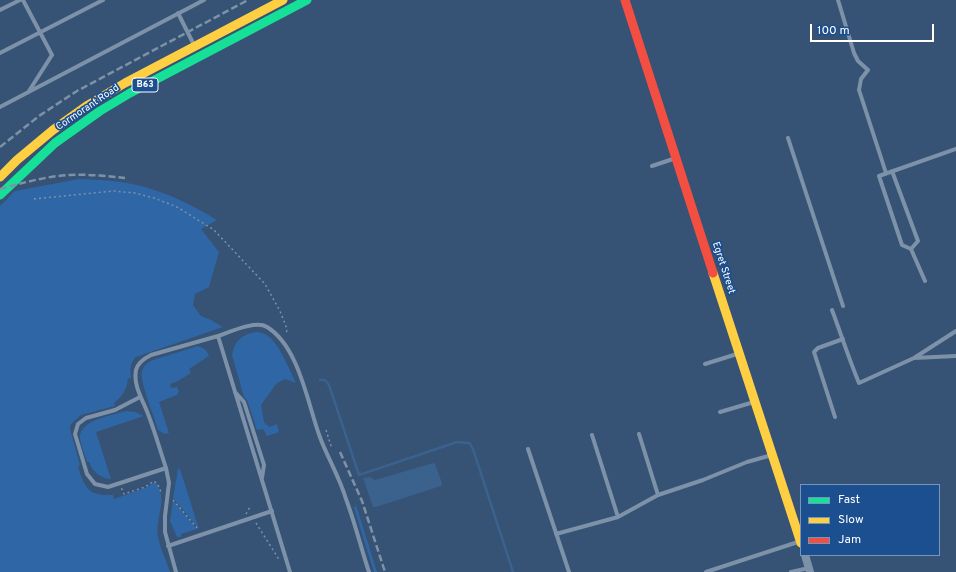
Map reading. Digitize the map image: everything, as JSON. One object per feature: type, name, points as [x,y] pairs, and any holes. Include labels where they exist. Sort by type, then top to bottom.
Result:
[{"type":"main road","name":"Cormorant Road","points":[[0,177],[17,160],[53,130],[88,105],[125,83],[283,0]]},
{"type":"main road","name":"Cormorant Road","points":[[0,195],[55,143],[100,111],[130,93],[307,0]]},
{"type":"main road","name":"Egret Street","points":[[625,0],[800,539]]},
{"type":"street","points":[[805,556],[810,570]]},
{"type":"lane","points":[[0,10],[20,0]]},
{"type":"lane","points":[[23,0],[52,55],[29,92]]},
{"type":"lane","points":[[0,53],[102,0]]},
{"type":"lane","points":[[0,107],[204,0]]},
{"type":"lane","points":[[838,0],[854,53],[858,62],[868,70],[861,79],[859,90],[886,173]]},
{"type":"lane","points":[[178,14],[195,47]]},
{"type":"lane","points":[[788,138],[843,306]]},
{"type":"lane","points":[[925,281],[911,249],[902,245],[879,176],[956,150]]},
{"type":"lane","points":[[652,166],[676,158]]},
{"type":"lane","points":[[892,171],[918,241],[911,249]]},
{"type":"lane","points":[[832,310],[843,339],[846,352],[859,383],[914,358],[956,331]]},
{"type":"lane","points":[[176,572],[165,532],[165,516],[169,483],[166,468],[148,414],[140,396],[136,380],[136,369],[141,360],[151,355],[255,324],[266,326],[285,344],[299,370],[321,439],[346,498],[369,572]]},
{"type":"lane","points":[[218,336],[233,390],[290,572]]},
{"type":"lane","points":[[835,417],[814,352],[818,348],[843,339]]},
{"type":"lane","points":[[705,364],[740,353]]},
{"type":"lane","points":[[914,358],[956,356]]},
{"type":"lane","points":[[140,396],[115,410],[86,418],[78,424],[75,434],[87,474],[95,484],[108,487],[166,468]]},
{"type":"lane","points":[[720,412],[755,402]]},
{"type":"lane","points":[[639,434],[658,495]]},
{"type":"lane","points":[[592,435],[618,516]]},
{"type":"lane","points":[[528,449],[568,572]]},
{"type":"lane","points":[[556,534],[618,516],[658,495],[703,480],[747,462],[772,455]]},
{"type":"lane","points":[[168,546],[272,511]]},
{"type":"lane","points":[[706,572],[800,542]]},
{"type":"lane","points":[[791,572],[810,570]]},
{"type":"path","points":[[34,199],[113,190],[135,193],[154,198],[177,207],[214,230],[265,284],[280,311],[287,328],[285,344]]},
{"type":"path","points":[[115,491],[122,489],[124,494],[145,487],[154,481],[162,493]]},
{"type":"path","points":[[173,500],[198,529]]},
{"type":"path","points":[[255,522],[282,564]]},
{"type":"shaded area","points":[[79,179],[106,180],[154,190],[197,208],[217,220],[201,229],[219,252],[209,287],[195,294],[193,305],[201,316],[223,327],[136,357],[131,366],[131,378],[128,378],[126,389],[120,398],[114,403],[115,406],[81,415],[71,424],[70,429],[80,465],[78,467],[83,481],[89,490],[98,494],[113,495],[114,499],[145,488],[155,482],[161,495],[158,536],[170,572],[0,572],[0,206],[15,191]]},
{"type":"shaded area","points":[[256,332],[266,335],[276,345],[296,383],[285,379],[276,384],[261,405],[264,422],[269,427],[277,424],[279,432],[267,436],[263,429],[257,430],[247,400],[244,397],[232,355],[237,342],[243,336]]},
{"type":"shaded area","points":[[198,346],[205,350],[209,356],[189,369],[191,373],[170,384],[171,388],[177,387],[179,391],[177,395],[159,402],[169,433],[165,434],[158,430],[145,391],[142,371],[145,365],[151,361]]},
{"type":"shaded area","points":[[126,411],[135,412],[144,416],[96,432],[111,479],[100,476],[95,472],[89,462],[87,462],[80,438],[81,432],[85,427],[98,419]]},
{"type":"shaded area","points":[[433,463],[435,464],[442,483],[441,486],[373,507],[363,478],[370,477],[375,480]]},
{"type":"shaded area","points":[[178,469],[180,469],[199,529],[173,498]]},
{"type":"shaded area","points":[[173,501],[197,529],[181,534],[181,537],[177,537],[170,521]]},
{"type":"shaded area","points":[[356,505],[377,572],[374,572],[354,508]]},
{"type":"waterway","points":[[320,380],[325,380],[329,385],[359,475],[457,442],[469,443],[473,449],[513,572]]},
{"type":"railway","points":[[0,147],[39,116],[77,91],[248,0]]},
{"type":"railway","points":[[0,189],[35,180],[61,176],[91,175],[125,178]]},
{"type":"railway","points":[[340,452],[362,501],[385,572]]},
{"type":"traffic: fast","points":[[0,195],[55,143],[100,111],[130,93],[307,0]]},
{"type":"traffic: slow","points":[[0,177],[17,160],[53,130],[88,105],[125,83],[283,0]]},
{"type":"traffic: slow","points":[[713,273],[800,540]]},
{"type":"traffic: jam","points":[[625,0],[713,273]]}]
